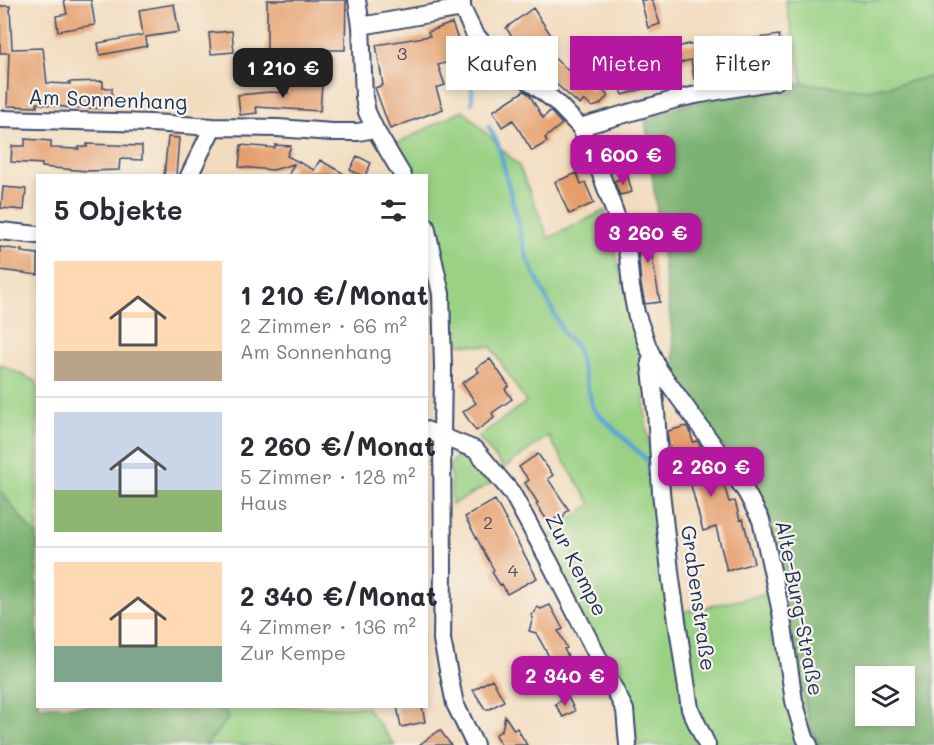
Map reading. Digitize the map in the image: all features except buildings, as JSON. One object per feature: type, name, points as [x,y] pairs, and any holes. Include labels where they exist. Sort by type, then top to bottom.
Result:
[{"type":"street","points":[[357,0],[367,112],[402,174]]},
{"type":"street","points":[[361,26],[462,4]]},
{"type":"street","name":"Alte-Burg-Straße","points":[[462,4],[474,33],[492,53],[556,102],[580,127],[595,158],[622,232],[628,256],[636,313],[648,347],[659,370],[723,457],[761,520],[781,612],[794,701],[808,745]]},
{"type":"street","points":[[580,127],[663,103],[726,90]]},
{"type":"street","name":"Am Sonnenhang","points":[[0,119],[152,123],[213,128],[278,128],[332,132],[358,132],[375,129]]},
{"type":"street","name":"Am Sonnenhang","points":[[190,174],[213,128]]},
{"type":"street","points":[[0,231],[36,235]]},
{"type":"street","points":[[428,235],[441,294],[443,367],[434,433],[443,570],[434,639],[455,704],[475,745]]},
{"type":"street","name":"Grabenstraße","points":[[648,347],[653,375],[661,492],[690,709],[707,745]]},
{"type":"street","name":"Zur Kempe","points":[[434,433],[476,450],[512,492],[625,710],[628,745]]},
{"type":"green space","points":[[785,0],[934,0],[934,76],[868,90],[803,83]]},
{"type":"green space","points":[[934,76],[934,745],[820,745],[811,730],[769,519],[751,488],[676,378],[645,118],[691,103],[764,90],[792,90],[792,85],[803,83],[868,90]]},
{"type":"green space","points":[[463,110],[519,166],[549,238],[605,210],[640,350],[646,423],[686,709],[703,745],[634,745],[545,540],[591,504],[548,436],[504,468],[478,437],[526,402],[491,347],[450,343],[446,294],[428,222],[428,174],[408,174],[392,146]]},
{"type":"green space","points":[[0,364],[36,382],[36,535],[0,490]]},
{"type":"green space","points":[[474,454],[495,481],[452,505],[450,465],[458,455]]},
{"type":"green space","points":[[0,490],[36,535],[36,708],[220,708],[230,716],[206,745],[0,745]]},
{"type":"green space","points":[[782,591],[811,730],[820,745],[716,745],[694,700],[681,612]]},
{"type":"green space","points":[[221,708],[367,708],[395,745],[206,745],[230,717]]},
{"type":"waterway","points":[[441,0],[446,4]]},
{"type":"waterway","points":[[472,90],[472,103]]},
{"type":"waterway","points":[[489,127],[498,144],[527,258],[564,334],[576,346],[594,410],[648,461],[654,498]]}]
